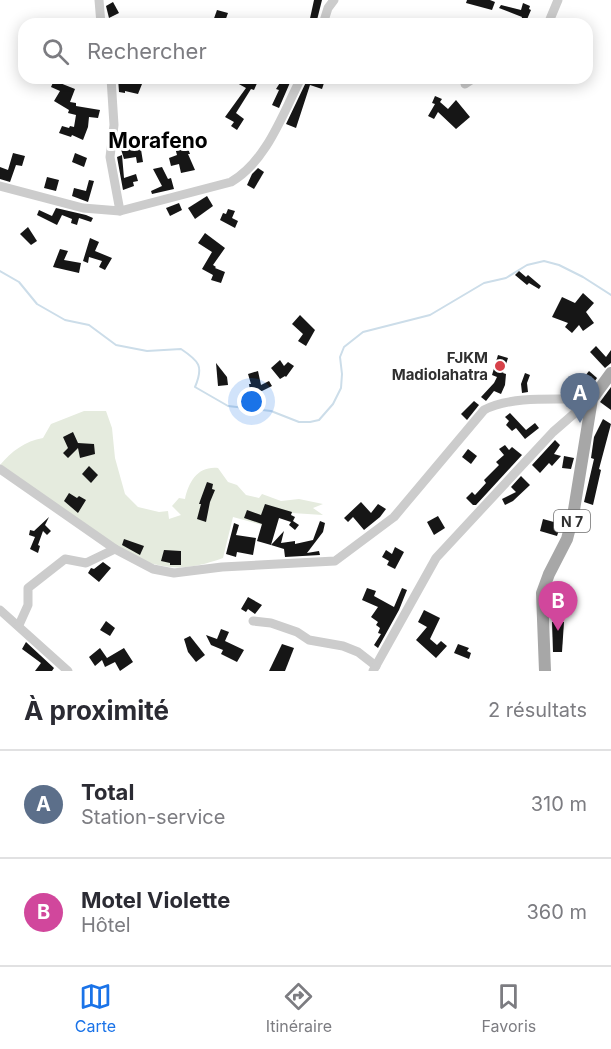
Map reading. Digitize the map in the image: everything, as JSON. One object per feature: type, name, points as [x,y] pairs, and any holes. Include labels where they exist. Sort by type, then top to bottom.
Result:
[{"type":"main road","name":"N 7","points":[[543,668],[542,593],[572,524],[592,399],[611,373]]},
{"type":"street","points":[[99,0],[100,18]]},
{"type":"street","points":[[325,18],[334,0]]},
{"type":"street","points":[[550,18],[558,0]]},
{"type":"street","points":[[111,84],[114,125],[110,157],[120,211]]},
{"type":"street","points":[[0,186],[83,208],[120,211],[231,182],[241,176],[260,155],[298,84]]},
{"type":"street","points":[[0,468],[115,549],[153,569],[174,573],[222,567],[335,561],[394,517],[484,410],[507,403],[592,399]]},
{"type":"street","points":[[253,621],[271,623],[297,632],[309,640],[358,651],[375,669],[436,558],[553,432],[592,399]]},
{"type":"street","points":[[19,626],[28,605],[28,588],[65,559],[86,563],[115,549]]},
{"type":"street","points":[[0,610],[68,671]]},
{"type":"shaded area","points":[[84,411],[106,411],[112,428],[115,458],[125,494],[138,507],[159,512],[168,511],[169,519],[181,515],[172,506],[179,498],[185,499],[195,476],[205,469],[218,468],[228,482],[237,485],[246,495],[259,498],[262,494],[281,501],[299,499],[323,504],[313,508],[323,515],[292,513],[262,525],[233,517],[223,558],[200,565],[169,567],[135,558],[0,465],[19,447],[43,438],[51,424]]},
{"type":"building","points":[[314,0],[322,0],[318,18],[310,18]]},
{"type":"building","points":[[467,0],[495,2],[492,10],[466,3]]},
{"type":"building","points":[[113,2],[119,13],[109,18],[106,6]]},
{"type":"building","points":[[523,3],[530,6],[528,18],[522,18],[499,8],[501,5],[521,10]]},
{"type":"building","points":[[217,10],[228,13],[226,18],[214,18]]},
{"type":"building","points":[[52,84],[62,84],[75,89],[70,102],[76,103],[76,106],[100,110],[98,118],[89,117],[83,140],[59,133],[62,126],[74,127],[76,115],[68,113],[69,110],[54,101],[60,91],[51,87]]},
{"type":"building","points":[[118,84],[142,84],[138,94],[119,92]]},
{"type":"building","points":[[239,84],[257,84],[236,113],[244,119],[237,130],[231,126],[234,122],[225,117],[246,88]]},
{"type":"building","points":[[279,84],[289,84],[279,108],[272,105],[279,90],[276,89]]},
{"type":"building","points":[[305,84],[324,84],[322,89],[310,85],[296,128],[286,124]]},
{"type":"building","points":[[435,96],[442,99],[440,102],[448,109],[456,100],[470,117],[456,129],[438,112],[434,119],[428,116],[435,104],[432,103]]},
{"type":"building","points":[[139,137],[143,162],[137,163],[136,157],[124,159],[119,143]]},
{"type":"building","points":[[185,140],[195,170],[181,173],[179,164],[171,166],[169,158],[177,155],[174,144]]},
{"type":"building","points":[[13,153],[25,156],[22,166],[16,165],[10,182],[0,179],[0,167],[8,170]]},
{"type":"building","points":[[75,153],[87,158],[84,167],[72,162]]},
{"type":"building","points":[[122,155],[124,178],[136,174],[138,181],[133,182],[134,186],[123,190],[117,157]]},
{"type":"building","points":[[162,167],[168,179],[171,178],[174,189],[152,194],[151,191],[162,186],[153,169]]},
{"type":"building","points":[[258,168],[264,172],[254,189],[247,185]]},
{"type":"building","points":[[47,177],[59,180],[56,191],[44,188]]},
{"type":"building","points":[[89,180],[94,181],[88,202],[72,196],[74,188],[86,191]]},
{"type":"building","points":[[207,196],[213,206],[195,219],[188,208]]},
{"type":"building","points":[[179,203],[182,210],[170,216],[166,208]]},
{"type":"building","points":[[56,208],[93,218],[91,222],[79,218],[77,225],[71,223],[72,219],[62,215],[57,225],[37,215],[39,210],[52,216]]},
{"type":"building","points":[[228,209],[235,211],[232,218],[238,221],[235,228],[220,220]]},
{"type":"building","points":[[28,227],[37,241],[31,245],[20,234]]},
{"type":"building","points":[[205,233],[225,248],[213,265],[225,272],[221,283],[211,280],[213,275],[202,269],[212,252],[198,243]]},
{"type":"building","points":[[90,238],[99,242],[95,251],[112,258],[105,270],[99,267],[102,261],[89,257],[88,263],[83,261]]},
{"type":"building","points":[[60,249],[68,251],[64,260],[81,263],[79,273],[53,267]]},
{"type":"building","points":[[519,271],[541,286],[539,289],[529,283],[527,285],[515,275]]},
{"type":"building","points":[[583,293],[594,303],[586,312],[594,323],[583,331],[579,325],[572,333],[565,327],[568,323],[552,317],[562,297],[575,303]]},
{"type":"building","points":[[300,315],[315,330],[306,346],[298,341],[303,334],[292,324]]},
{"type":"building","points":[[596,346],[606,357],[611,350],[611,363],[605,368],[590,352]]},
{"type":"building","points":[[498,355],[508,358],[503,373],[506,374],[505,385],[501,394],[494,391],[486,401],[481,397],[497,377],[492,375]]},
{"type":"building","points":[[280,360],[284,366],[288,362],[294,366],[286,377],[280,379],[271,368]]},
{"type":"building","points":[[216,363],[227,377],[228,385],[218,386]]},
{"type":"building","points":[[258,371],[261,385],[269,381],[272,386],[247,394],[250,391],[249,384],[251,384],[248,374]]},
{"type":"building","points":[[589,371],[597,378],[590,388],[581,381]]},
{"type":"building","points":[[525,373],[530,375],[527,383],[528,392],[522,393],[521,384]]},
{"type":"building","points":[[611,387],[611,410],[600,402]]},
{"type":"building","points":[[474,401],[479,405],[467,420],[461,414]]},
{"type":"building","points":[[510,413],[526,430],[535,423],[539,428],[525,439],[516,428],[512,431],[506,425],[509,421],[505,417]]},
{"type":"building","points":[[603,419],[611,424],[599,469],[601,470],[593,505],[584,502],[594,459],[591,458],[594,437]]},
{"type":"building","points":[[73,432],[78,443],[94,444],[95,454],[80,458],[78,448],[68,458],[63,453],[68,448],[63,437]]},
{"type":"building","points":[[555,440],[560,445],[554,454],[561,456],[552,466],[549,463],[540,473],[532,465]]},
{"type":"building","points":[[505,445],[509,450],[512,447],[522,455],[476,505],[473,505],[466,498],[472,492],[475,495],[486,483],[484,480],[499,465],[496,462],[504,455],[499,449]]},
{"type":"building","points":[[468,449],[477,456],[471,464],[462,457]]},
{"type":"building","points":[[564,456],[574,458],[571,469],[562,468]]},
{"type":"building","points":[[89,466],[98,475],[91,483],[82,474]]},
{"type":"building","points":[[521,476],[530,485],[513,501],[505,505],[502,499],[516,492],[511,487]]},
{"type":"building","points":[[207,482],[213,484],[212,489],[215,490],[206,522],[197,519],[201,504],[199,504]]},
{"type":"building","points":[[69,493],[86,500],[78,513],[64,501]]},
{"type":"building","points":[[361,502],[371,513],[378,504],[386,509],[364,530],[353,517],[348,522],[344,518]]},
{"type":"building","points":[[265,504],[292,512],[291,515],[295,517],[293,521],[299,525],[295,530],[289,525],[291,522],[279,518],[271,545],[257,541],[262,524],[244,518],[247,510],[261,515]]},
{"type":"building","points":[[438,516],[445,528],[434,535],[427,522]]},
{"type":"building","points":[[49,517],[45,525],[51,531],[47,535],[43,531],[38,553],[30,549],[35,537],[29,535],[30,530],[34,531]]},
{"type":"building","points":[[543,519],[561,524],[557,536],[540,531]]},
{"type":"building","points":[[320,521],[325,523],[323,532],[307,553],[319,551],[320,555],[285,557],[284,549],[271,545],[284,531],[281,543],[295,541],[295,544],[313,540]]},
{"type":"building","points":[[234,523],[239,525],[236,535],[256,538],[253,555],[237,552],[236,557],[226,554]]},
{"type":"building","points":[[124,539],[144,546],[140,555],[122,545]]},
{"type":"building","points":[[395,547],[404,552],[395,569],[387,565],[389,561],[382,557],[386,550],[392,554]]},
{"type":"building","points":[[164,550],[181,551],[181,565],[170,565],[170,563],[161,561]]},
{"type":"building","points":[[103,562],[111,568],[99,582],[88,573],[91,568],[94,569]]},
{"type":"building","points":[[555,587],[572,612],[566,616],[551,593]]},
{"type":"building","points":[[367,588],[376,591],[374,596],[394,607],[402,588],[407,590],[378,648],[374,645],[381,634],[378,633],[380,628],[376,625],[378,622],[371,617],[378,607],[362,600]]},
{"type":"building","points":[[248,597],[262,605],[255,614],[248,609],[246,612],[241,609]]},
{"type":"building","points":[[424,610],[440,618],[430,639],[437,645],[441,641],[447,646],[436,658],[416,640],[427,627],[418,622]]},
{"type":"building","points":[[106,621],[115,628],[110,636],[100,630]]},
{"type":"building","points":[[552,622],[564,622],[562,652],[553,652]]},
{"type":"building","points":[[221,629],[229,632],[225,641],[244,650],[237,662],[221,654],[223,650],[211,645],[206,635],[217,639]]},
{"type":"building","points":[[190,636],[205,655],[196,662],[188,652],[184,639]]},
{"type":"building","points":[[26,642],[54,668],[52,671],[35,671],[41,663],[22,649]]},
{"type":"building","points":[[282,644],[294,648],[285,671],[269,671]]},
{"type":"building","points":[[458,644],[469,648],[467,651],[471,653],[469,659],[454,653]]},
{"type":"building","points":[[100,648],[107,658],[124,648],[133,662],[120,671],[115,662],[105,667],[102,660],[95,666],[89,657]]},
{"type":"waterway","points":[[0,271],[19,282],[37,304],[65,320],[89,325],[116,345],[147,351],[181,349],[198,365],[199,374],[195,387],[228,406],[271,411],[299,422],[319,420],[333,404],[341,388],[340,357],[344,347],[363,332],[430,315],[484,283],[506,278],[527,265],[544,261],[559,265],[611,295]]},
{"type":"place","name":"FJKM Madiolahatra","points":[[500,366]]},
{"type":"place","name":"Total","points":[[580,423]]},
{"type":"place","name":"Motel Violette","points":[[558,631]]},
{"type":"district","name":"Morafeno","points":[[158,140]]}]
